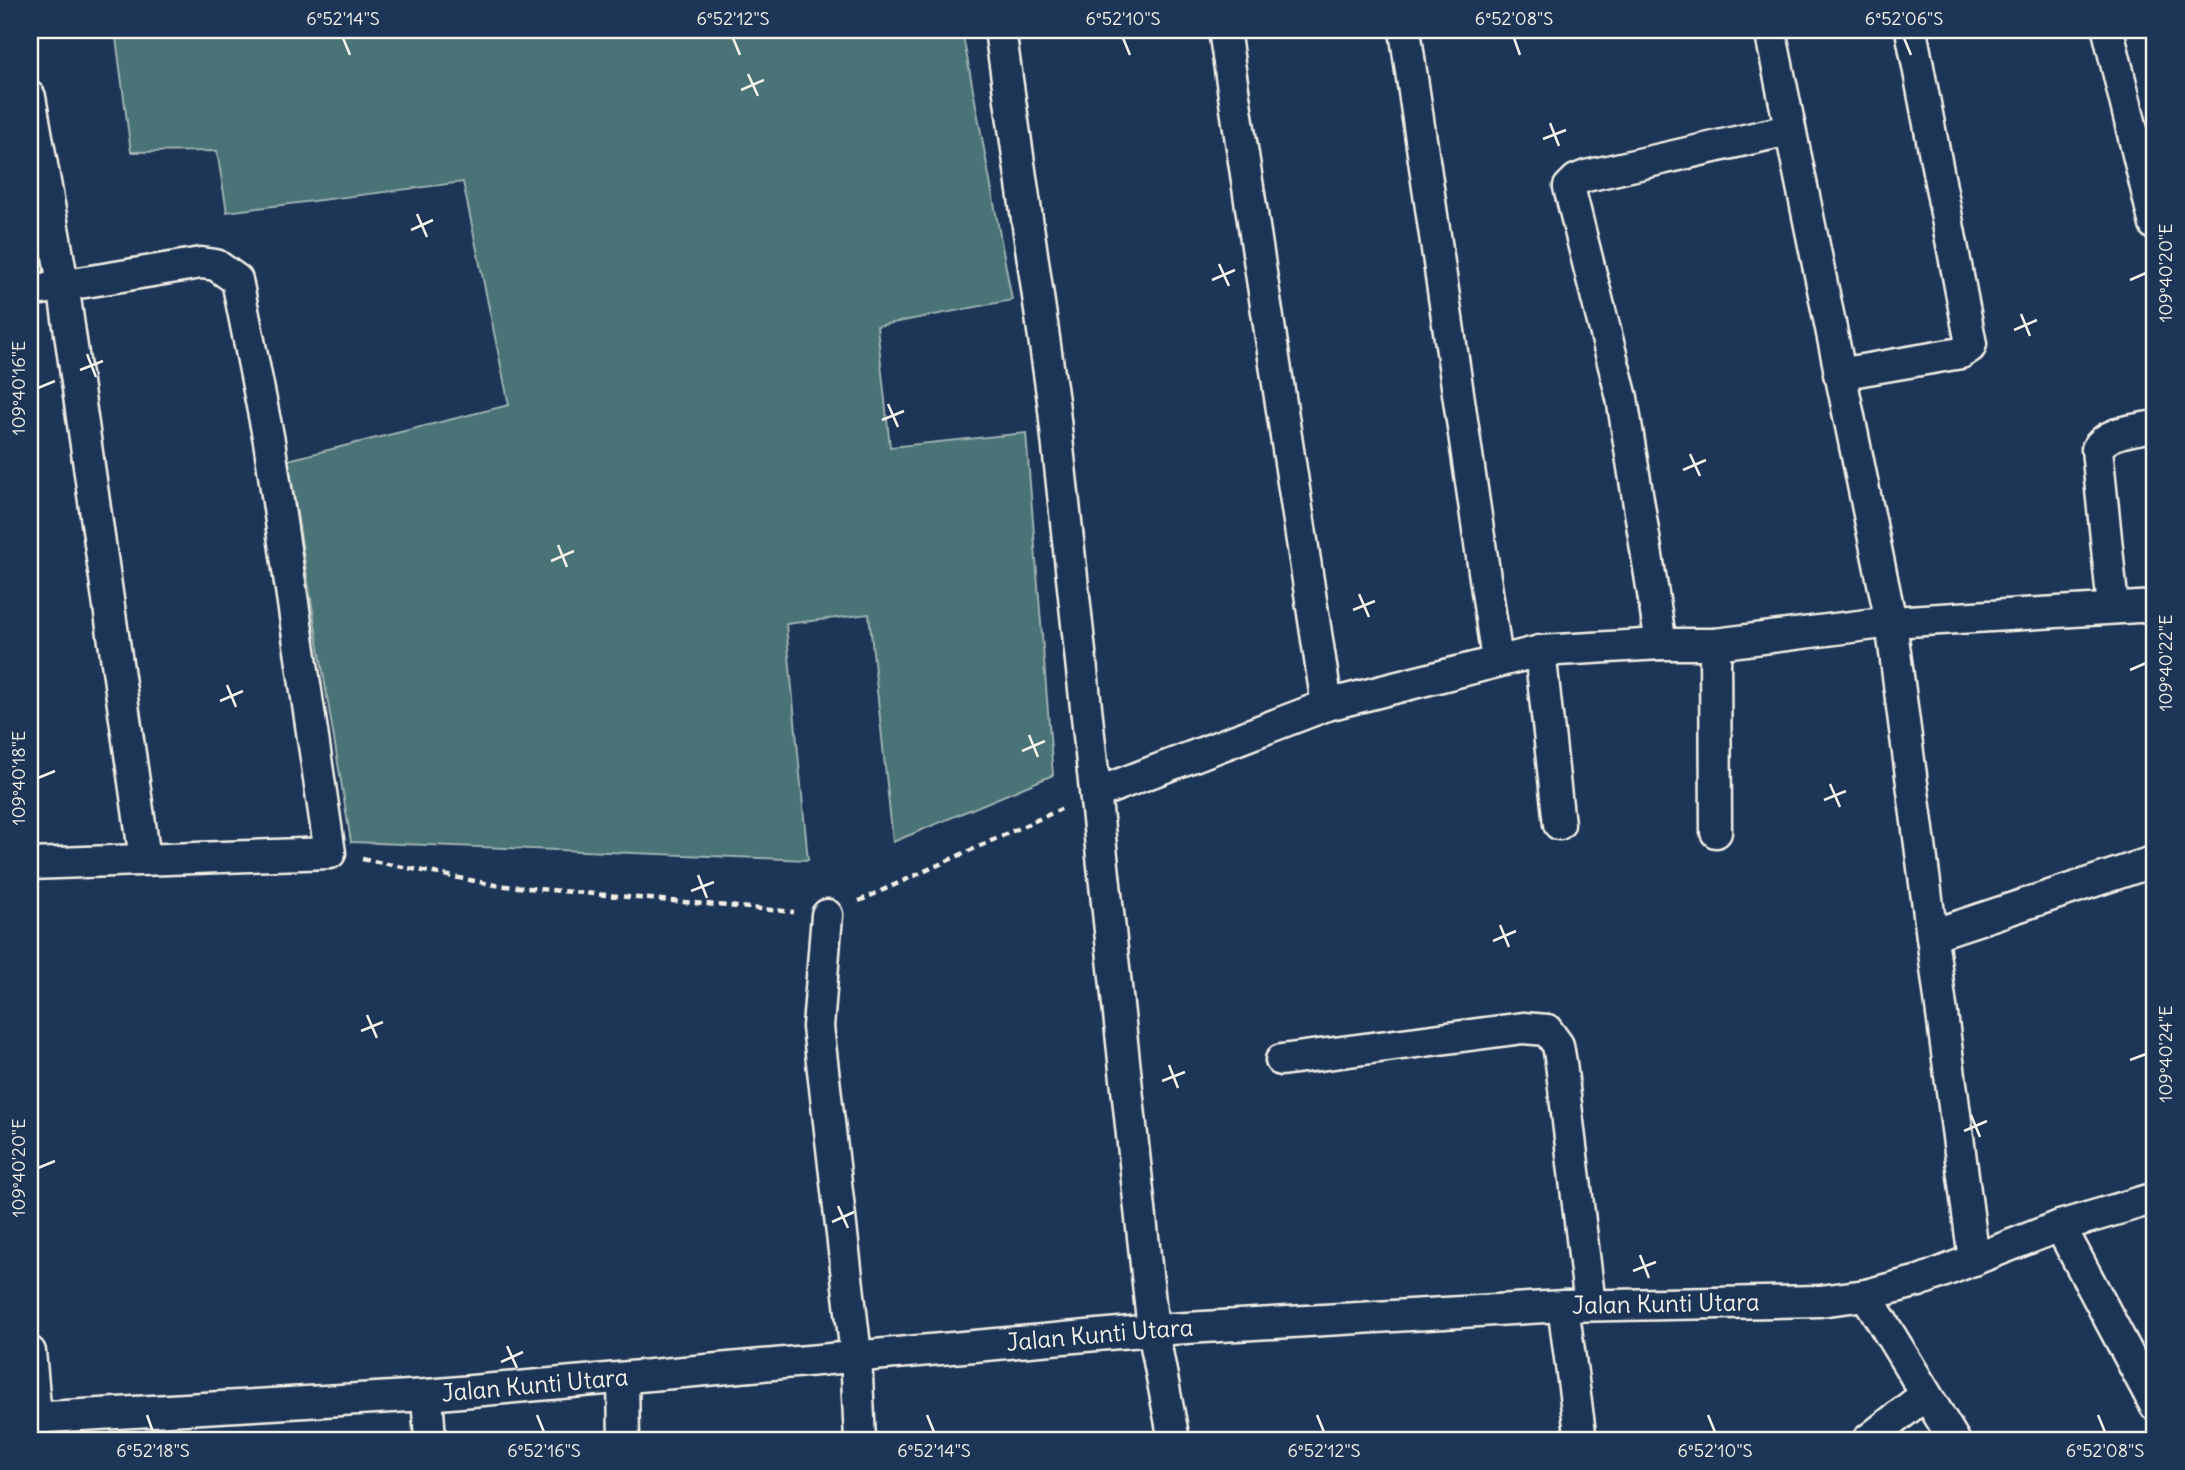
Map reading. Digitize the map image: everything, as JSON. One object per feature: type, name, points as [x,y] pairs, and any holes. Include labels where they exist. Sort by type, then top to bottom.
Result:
[{"type":"street","points":[[1000,30],[1053,401],[1153,1331],[1174,1440]]},
{"type":"street","points":[[1224,30],[1327,705]]},
{"type":"street","points":[[1405,30],[1497,660]]},
{"type":"street","points":[[1770,30],[1891,622],[1974,1260]]},
{"type":"street","points":[[1839,374],[1961,353],[1970,348],[1971,344],[1911,30]]},
{"type":"street","points":[[2108,30],[2155,225]]},
{"type":"street","points":[[30,97],[63,284],[145,859]]},
{"type":"street","points":[[1661,644],[1622,398],[1569,187],[1586,176],[1789,130]]},
{"type":"street","points":[[30,291],[201,263],[227,270],[237,281],[269,441],[330,853],[30,864]]},
{"type":"street","points":[[2113,608],[2097,449],[2105,439],[2113,435],[2155,426]]},
{"type":"street","points":[[1097,793],[1327,705],[1540,651],[1661,644],[1715,645],[1891,622],[2155,606]]},
{"type":"street","points":[[1715,645],[1716,832]]},
{"type":"street","points":[[1540,651],[1559,824]]},
{"type":"street","points":[[1932,935],[2155,861]]},
{"type":"street","points":[[827,915],[817,1027],[856,1355],[860,1440]]},
{"type":"street","points":[[1281,1060],[1523,1028],[1547,1030],[1558,1045],[1561,1063],[1576,1305],[1581,1440]]},
{"type":"street","name":"Jalan Kunti Utara","points":[[33,1417],[426,1395],[856,1355],[1153,1331],[1576,1305],[1820,1301],[1866,1295],[1919,1281],[2060,1226],[2155,1198]]},
{"type":"street","points":[[2060,1226],[2155,1405]]},
{"type":"street","points":[[1866,1295],[1954,1440]]},
{"type":"street","points":[[30,1352],[33,1417]]},
{"type":"street","points":[[623,1378],[624,1440]]},
{"type":"street","points":[[426,1395],[429,1440]]},
{"type":"street","points":[[1868,1440],[1925,1395]]},
{"type":"path","points":[[330,853],[495,885],[827,915],[1097,793]]},
{"type":"green space","points":[[115,30],[962,30],[1012,300],[877,326],[890,447],[1026,433],[1053,775],[893,842],[869,614],[786,624],[808,860],[351,842],[288,460],[509,405],[463,182],[227,212],[217,151],[131,152]]}]
